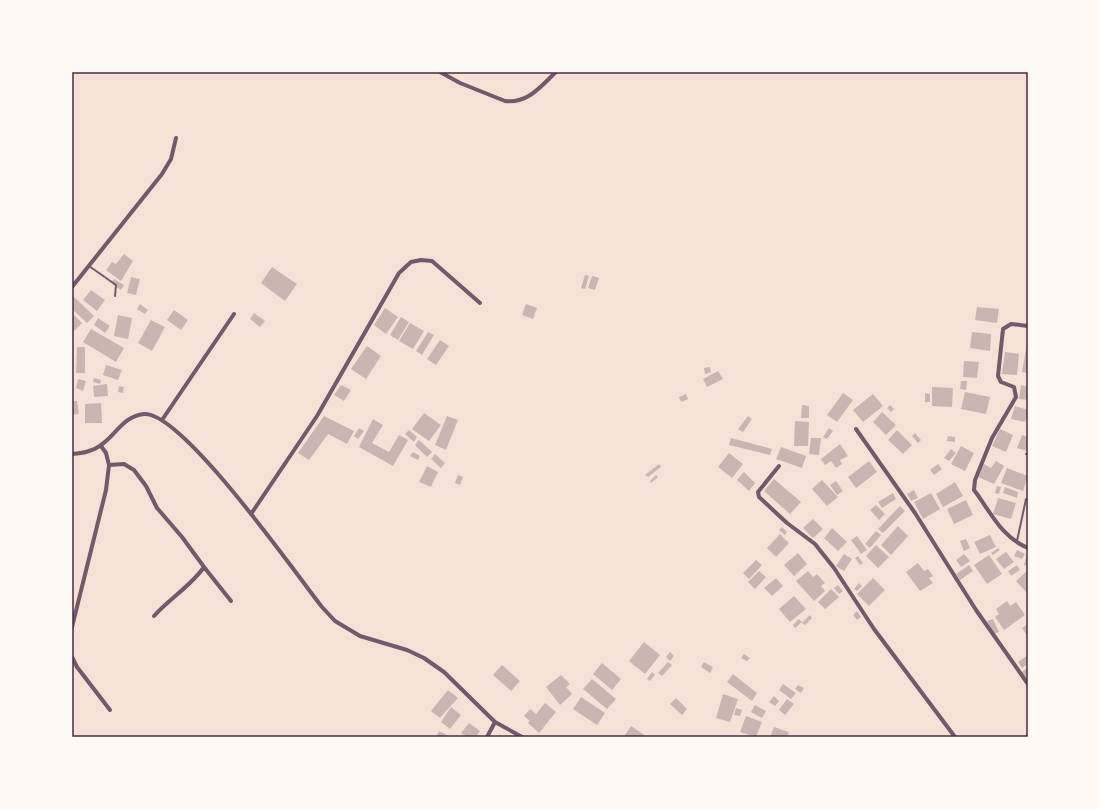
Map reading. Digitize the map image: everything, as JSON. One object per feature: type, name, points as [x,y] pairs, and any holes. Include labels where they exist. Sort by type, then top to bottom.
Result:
[{"type":"street","points":[[440,72],[460,83],[506,102],[514,102],[527,98],[556,72]]},
{"type":"street","points":[[72,287],[162,174],[171,159],[176,138]]},
{"type":"street","points":[[251,514],[317,416],[399,273],[411,262],[421,260],[432,261],[480,303]]},
{"type":"street","points":[[162,420],[234,314]]},
{"type":"street","points":[[1028,326],[1011,324],[1003,329],[998,376],[1001,382],[1014,388],[1016,397],[992,438],[974,484],[977,494],[998,525],[1017,543],[1028,548]]},
{"type":"street","points":[[72,454],[85,452],[100,446],[125,421],[135,416],[149,414],[162,420],[194,448],[251,514],[322,607],[335,621],[360,636],[407,650],[424,658],[444,672],[495,722],[522,737]]},
{"type":"street","points":[[856,429],[911,506],[947,561],[976,610],[1028,684]]},
{"type":"street","points":[[72,627],[106,490],[109,465],[106,453],[100,446]]},
{"type":"street","points":[[109,465],[124,464],[134,470],[146,486],[157,508],[182,537],[231,602]]},
{"type":"street","points":[[779,466],[758,492],[759,497],[787,523],[815,544],[834,568],[874,629],[955,737]]},
{"type":"street","points":[[154,616],[165,604],[197,578],[204,567]]},
{"type":"street","points":[[72,657],[77,667],[110,710]]},
{"type":"street","points":[[487,737],[495,722]]},
{"type":"lane","points":[[89,266],[116,285],[115,296]]},
{"type":"lane","points":[[1017,543],[1026,499],[1028,499]]},
{"type":"building","points":[[124,254],[133,261],[121,281],[106,270],[112,262],[116,264]]},
{"type":"building","points":[[272,267],[297,284],[285,301],[261,283]]},
{"type":"building","points":[[585,275],[589,276],[585,289],[581,288]]},
{"type":"building","points":[[592,276],[599,278],[595,290],[588,288]]},
{"type":"building","points":[[131,277],[140,279],[136,295],[127,293]]},
{"type":"building","points":[[114,279],[124,285],[121,290],[111,283]]},
{"type":"building","points":[[91,290],[105,300],[97,311],[83,300]]},
{"type":"building","points":[[72,295],[94,316],[87,323],[72,309]]},
{"type":"building","points":[[140,304],[148,310],[145,314],[137,309]]},
{"type":"building","points":[[526,304],[537,308],[533,319],[522,315]]},
{"type":"building","points":[[977,307],[999,309],[997,323],[975,320]]},
{"type":"building","points":[[385,308],[398,317],[386,334],[374,325]]},
{"type":"building","points":[[174,310],[188,320],[181,330],[167,320]]},
{"type":"building","points":[[72,313],[82,323],[74,331],[72,329]]},
{"type":"building","points":[[254,313],[265,321],[260,327],[250,319]]},
{"type":"building","points":[[118,315],[132,318],[128,339],[114,336]]},
{"type":"building","points":[[401,317],[409,322],[398,340],[390,335]]},
{"type":"building","points":[[98,318],[110,326],[105,333],[94,325]]},
{"type":"building","points":[[151,320],[165,327],[152,351],[138,343]]},
{"type":"building","points":[[410,323],[424,331],[413,349],[399,341]]},
{"type":"building","points":[[91,329],[124,348],[116,362],[83,342]]},
{"type":"building","points":[[428,332],[434,335],[422,355],[416,351]]},
{"type":"building","points":[[972,332],[991,334],[990,351],[970,348]]},
{"type":"building","points":[[440,340],[449,346],[436,365],[427,359]]},
{"type":"building","points":[[1028,343],[1028,373],[1022,372]]},
{"type":"building","points":[[367,346],[381,356],[366,379],[351,369]]},
{"type":"building","points":[[77,347],[85,347],[85,373],[76,373]]},
{"type":"building","points":[[1005,352],[1019,354],[1017,375],[1002,374]]},
{"type":"building","points":[[964,361],[979,362],[977,378],[963,377]]},
{"type":"building","points":[[106,365],[122,370],[118,380],[103,375]]},
{"type":"building","points":[[710,367],[711,372],[705,374],[704,368]]},
{"type":"building","points":[[718,371],[723,379],[707,387],[703,379]]},
{"type":"building","points":[[94,378],[101,380],[100,384],[93,382]]},
{"type":"building","points":[[78,379],[86,381],[83,391],[76,388]]},
{"type":"building","points":[[961,381],[967,381],[966,390],[960,389]]},
{"type":"building","points":[[107,384],[108,396],[94,397],[93,386]]},
{"type":"building","points":[[341,385],[351,390],[344,401],[334,395]]},
{"type":"building","points":[[1021,385],[1028,387],[1028,400],[1019,399]]},
{"type":"building","points":[[119,386],[124,387],[123,393],[118,392]]},
{"type":"building","points":[[932,387],[953,388],[952,407],[932,406]]},
{"type":"building","points":[[965,392],[990,397],[986,414],[961,409]]},
{"type":"building","points":[[843,393],[853,400],[837,422],[827,415]]},
{"type":"building","points":[[925,393],[930,394],[930,402],[925,402]]},
{"type":"building","points":[[686,394],[688,399],[681,402],[679,397]]},
{"type":"building","points":[[873,394],[883,406],[863,422],[853,410]]},
{"type":"building","points":[[72,401],[77,401],[79,414],[72,415]]},
{"type":"building","points":[[101,403],[102,423],[85,423],[85,404]]},
{"type":"building","points":[[802,405],[809,406],[809,418],[801,418]]},
{"type":"building","points":[[890,405],[894,409],[891,412],[887,408]]},
{"type":"building","points":[[1015,406],[1028,410],[1025,422],[1011,419]]},
{"type":"building","points":[[882,412],[896,425],[886,435],[873,422]]},
{"type":"building","points":[[424,413],[441,425],[429,441],[412,429]]},
{"type":"building","points":[[324,416],[354,431],[347,444],[328,434],[309,460],[298,453]]},
{"type":"building","points":[[447,416],[458,420],[446,450],[435,445]]},
{"type":"building","points":[[748,416],[752,419],[743,432],[738,429]]},
{"type":"building","points":[[373,419],[383,425],[372,443],[389,452],[399,435],[408,440],[393,466],[359,447]]},
{"type":"building","points":[[795,421],[809,422],[808,446],[794,446]]},
{"type":"building","points":[[359,428],[364,431],[358,439],[354,436]]},
{"type":"building","points":[[829,428],[833,431],[827,439],[823,437]]},
{"type":"building","points":[[1000,429],[1013,435],[1006,452],[992,446]]},
{"type":"building","points":[[409,430],[417,437],[414,442],[405,434]]},
{"type":"building","points":[[897,430],[912,445],[903,454],[888,440]]},
{"type":"building","points":[[915,433],[921,440],[918,443],[912,436]]},
{"type":"building","points":[[1022,435],[1028,437],[1028,451],[1017,448]]},
{"type":"building","points":[[948,436],[955,437],[955,442],[947,441]]},
{"type":"building","points":[[731,438],[772,449],[770,455],[729,445]]},
{"type":"building","points":[[811,438],[821,438],[819,455],[809,454]]},
{"type":"building","points":[[419,440],[432,452],[427,457],[415,445]]},
{"type":"building","points":[[840,444],[848,456],[840,460],[842,464],[836,468],[831,461],[825,465],[821,459]]},
{"type":"building","points":[[961,446],[974,453],[965,471],[951,464]]},
{"type":"building","points":[[781,447],[806,456],[802,468],[776,459]]},
{"type":"building","points":[[951,449],[956,453],[949,461],[944,458]]},
{"type":"building","points":[[413,452],[420,456],[418,460],[410,456]]},
{"type":"building","points":[[729,453],[743,464],[732,478],[718,467]]},
{"type":"building","points":[[435,454],[445,463],[441,468],[431,459]]},
{"type":"building","points":[[869,461],[877,472],[856,488],[848,477]]},
{"type":"building","points":[[996,461],[1004,466],[994,484],[978,477],[984,464],[991,468]]},
{"type":"building","points":[[659,464],[661,467],[648,477],[645,475]]},
{"type":"building","points":[[938,464],[942,469],[934,475],[930,470]]},
{"type":"building","points":[[427,466],[438,472],[431,487],[419,482]]},
{"type":"building","points":[[1007,468],[1028,476],[1023,491],[1001,483]]},
{"type":"building","points":[[744,472],[755,483],[749,491],[737,480]]},
{"type":"building","points":[[458,475],[463,477],[460,485],[455,483]]},
{"type":"building","points":[[656,475],[658,477],[651,483],[650,481]]},
{"type":"building","points":[[774,479],[801,502],[790,514],[764,491]]},
{"type":"building","points":[[822,480],[838,497],[827,506],[812,489]]},
{"type":"building","points":[[836,481],[843,491],[837,495],[830,485]]},
{"type":"building","points":[[955,482],[963,496],[943,507],[936,494]]},
{"type":"building","points":[[997,486],[1001,487],[999,494],[995,493]]},
{"type":"building","points":[[1005,487],[1018,492],[1017,498],[1003,493]]},
{"type":"building","points":[[914,490],[918,498],[911,501],[907,494]]},
{"type":"building","points":[[893,493],[896,499],[882,508],[878,502]]},
{"type":"building","points":[[931,493],[940,509],[923,519],[914,502]]},
{"type":"building","points":[[998,498],[1016,503],[1011,519],[993,514]]},
{"type":"building","points":[[966,500],[973,515],[954,524],[947,509]]},
{"type":"building","points":[[876,505],[885,514],[879,520],[870,510]]},
{"type":"building","points":[[900,506],[905,511],[883,533],[878,529]]},
{"type":"building","points":[[813,519],[823,529],[813,538],[803,528]]},
{"type":"building","points":[[898,526],[908,536],[891,555],[881,545]]},
{"type":"building","points":[[782,527],[787,532],[785,535],[779,530]]},
{"type":"building","points":[[832,528],[847,542],[838,551],[824,538]]},
{"type":"building","points":[[876,531],[881,535],[870,548],[865,544]]},
{"type":"building","points":[[780,534],[789,543],[776,557],[767,548]]},
{"type":"building","points":[[990,535],[996,547],[980,554],[974,542]]},
{"type":"building","points":[[857,536],[867,550],[861,554],[851,540]]},
{"type":"building","points":[[966,539],[970,548],[964,551],[960,541]]},
{"type":"building","points":[[876,545],[889,557],[878,568],[866,556]]},
{"type":"building","points":[[998,548],[1000,550],[993,555],[991,553]]},
{"type":"building","points":[[1017,550],[1025,554],[1022,559],[1014,556]]},
{"type":"building","points":[[1006,552],[1014,562],[1004,569],[996,559]]},
{"type":"building","points":[[798,553],[807,564],[794,576],[784,565]]},
{"type":"building","points":[[844,554],[852,559],[844,571],[836,566]]},
{"type":"building","points":[[964,554],[970,561],[961,567],[956,560]]},
{"type":"building","points":[[1028,554],[1028,566],[1024,565]]},
{"type":"building","points":[[989,555],[1002,574],[987,584],[974,565]]},
{"type":"building","points":[[858,556],[863,563],[860,565],[855,558]]},
{"type":"building","points":[[756,560],[762,565],[749,579],[743,573]]},
{"type":"building","points":[[918,563],[924,571],[928,569],[933,576],[929,578],[933,583],[920,591],[906,572]]},
{"type":"building","points":[[969,565],[973,571],[960,580],[956,574]]},
{"type":"building","points":[[1017,565],[1020,570],[1011,576],[1008,571]]},
{"type":"building","points":[[759,571],[766,577],[755,589],[748,582]]},
{"type":"building","points":[[808,571],[813,577],[817,574],[825,583],[821,586],[825,591],[814,601],[796,581]]},
{"type":"building","points":[[1027,571],[1028,572],[1028,594],[1016,581]]},
{"type":"building","points":[[776,578],[783,586],[772,596],[764,588]]},
{"type":"building","points":[[873,578],[885,590],[869,606],[857,594]]},
{"type":"building","points":[[859,583],[862,586],[857,591],[854,589]]},
{"type":"building","points":[[838,585],[843,591],[839,594],[834,588]]},
{"type":"building","points":[[831,589],[839,597],[825,609],[818,602]]},
{"type":"building","points":[[794,596],[806,609],[790,622],[779,609]]},
{"type":"building","points":[[1007,601],[1010,606],[1016,602],[1025,615],[1004,630],[995,617],[999,614],[996,609]]},
{"type":"building","points":[[857,611],[861,617],[857,620],[853,615]]},
{"type":"building","points":[[810,615],[812,618],[805,625],[802,623]]},
{"type":"building","points":[[799,619],[802,622],[795,628],[793,625]]},
{"type":"building","points":[[993,619],[999,632],[994,634],[987,621]]},
{"type":"building","points":[[1028,624],[1028,637],[1022,628]]},
{"type":"building","points":[[644,642],[660,655],[645,674],[629,661]]},
{"type":"building","points":[[670,652],[674,656],[670,661],[666,657]]},
{"type":"building","points":[[744,654],[750,658],[747,661],[741,658]]},
{"type":"building","points":[[1028,655],[1028,664],[1022,668],[1018,662]]},
{"type":"building","points":[[668,662],[672,665],[662,676],[658,673]]},
{"type":"building","points":[[704,662],[713,667],[710,673],[701,667]]},
{"type":"building","points":[[602,663],[621,679],[612,690],[593,674]]},
{"type":"building","points":[[502,665],[520,681],[511,691],[493,675]]},
{"type":"building","points":[[1028,667],[1028,679],[1022,672]]},
{"type":"building","points":[[652,672],[655,675],[650,681],[647,679]]},
{"type":"building","points":[[733,674],[757,693],[752,701],[727,682]]},
{"type":"building","points":[[561,675],[570,684],[566,687],[572,694],[560,705],[546,687]]},
{"type":"building","points":[[592,679],[616,699],[607,709],[583,689]]},
{"type":"building","points":[[783,684],[796,693],[791,699],[779,690]]},
{"type":"building","points":[[798,685],[804,688],[801,693],[795,689]]},
{"type":"building","points":[[448,690],[458,698],[440,718],[431,711]]},
{"type":"building","points":[[723,694],[738,699],[730,722],[716,718]]},
{"type":"building","points":[[774,696],[779,701],[775,706],[769,702]]},
{"type":"building","points":[[581,697],[605,713],[597,725],[573,709]]},
{"type":"building","points":[[676,698],[687,709],[682,715],[670,704]]},
{"type":"building","points":[[787,699],[794,704],[785,715],[779,710]]},
{"type":"building","points":[[545,703],[556,712],[539,733],[528,723],[530,721],[524,716],[530,709],[536,714]]},
{"type":"building","points":[[755,705],[766,711],[762,718],[751,712]]},
{"type":"building","points":[[451,707],[461,715],[450,729],[441,722]]},
{"type":"building","points":[[736,708],[742,710],[740,716],[734,715]]},
{"type":"building","points":[[746,716],[762,722],[756,737],[740,732]]},
{"type":"building","points":[[469,723],[480,731],[476,737],[467,737],[461,733]]},
{"type":"building","points":[[631,726],[647,737],[627,737],[625,735]]},
{"type":"building","points":[[774,727],[789,732],[787,737],[770,737]]},
{"type":"building","points":[[439,731],[451,737],[436,737]]}]
